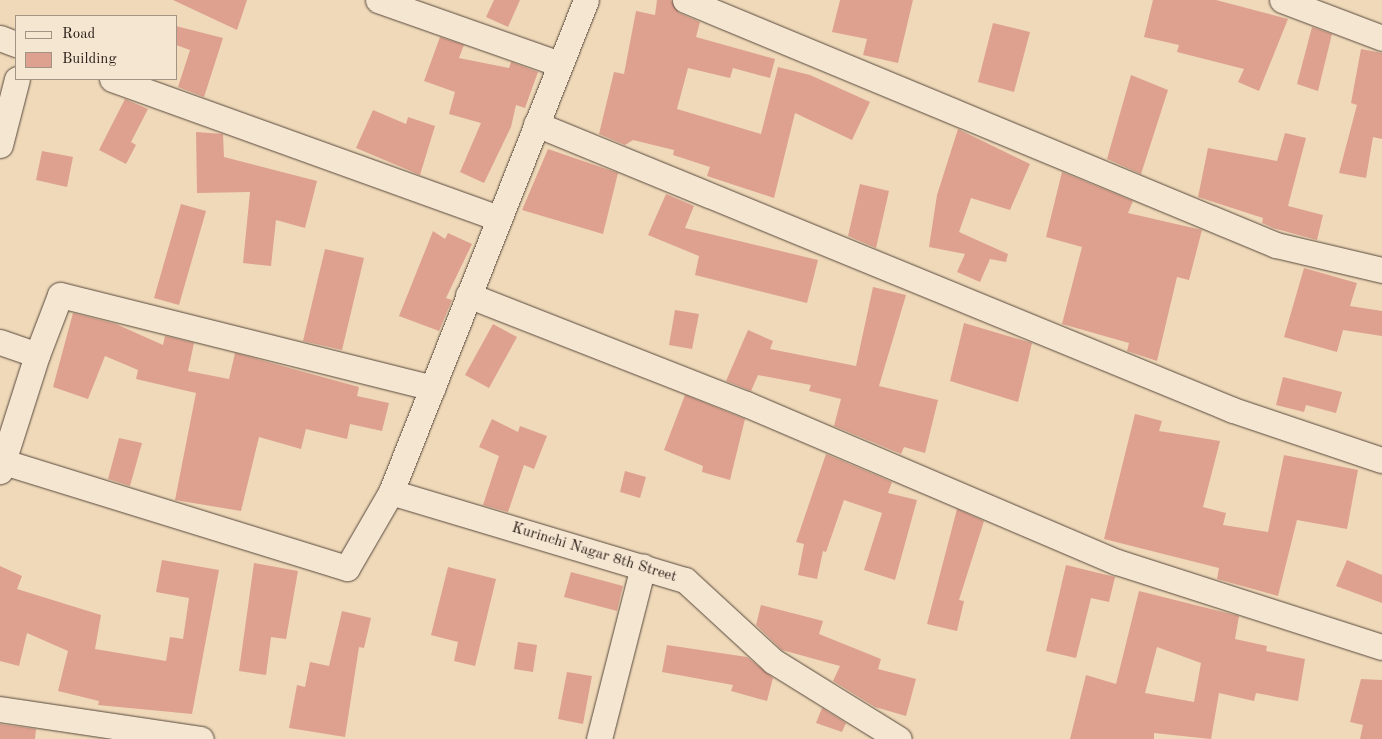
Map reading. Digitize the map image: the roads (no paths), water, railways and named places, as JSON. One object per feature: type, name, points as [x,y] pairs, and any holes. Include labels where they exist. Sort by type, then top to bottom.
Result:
[{"type":"street","points":[[378,0],[560,64]]},
{"type":"street","points":[[433,388],[60,295],[37,355],[2,466],[347,568],[391,492],[433,388],[498,218],[586,0]]},
{"type":"street","points":[[685,0],[1276,245],[1382,270]]},
{"type":"street","points":[[1282,0],[1382,38]]},
{"type":"street","points":[[0,38],[15,44]]},
{"type":"street","points":[[0,145],[17,80]]},
{"type":"street","points":[[115,80],[498,218]]},
{"type":"street","points":[[536,124],[1233,410],[1382,460]]},
{"type":"street","points":[[468,295],[746,404],[1117,562],[1382,647]]},
{"type":"street","points":[[0,342],[37,355]]},
{"type":"street","name":"Kurinchi Nagar 8th Street","points":[[391,492],[685,580],[773,662],[899,739]]},
{"type":"street","points":[[600,739],[643,567]]},
{"type":"street","points":[[0,709],[201,739]]}]
